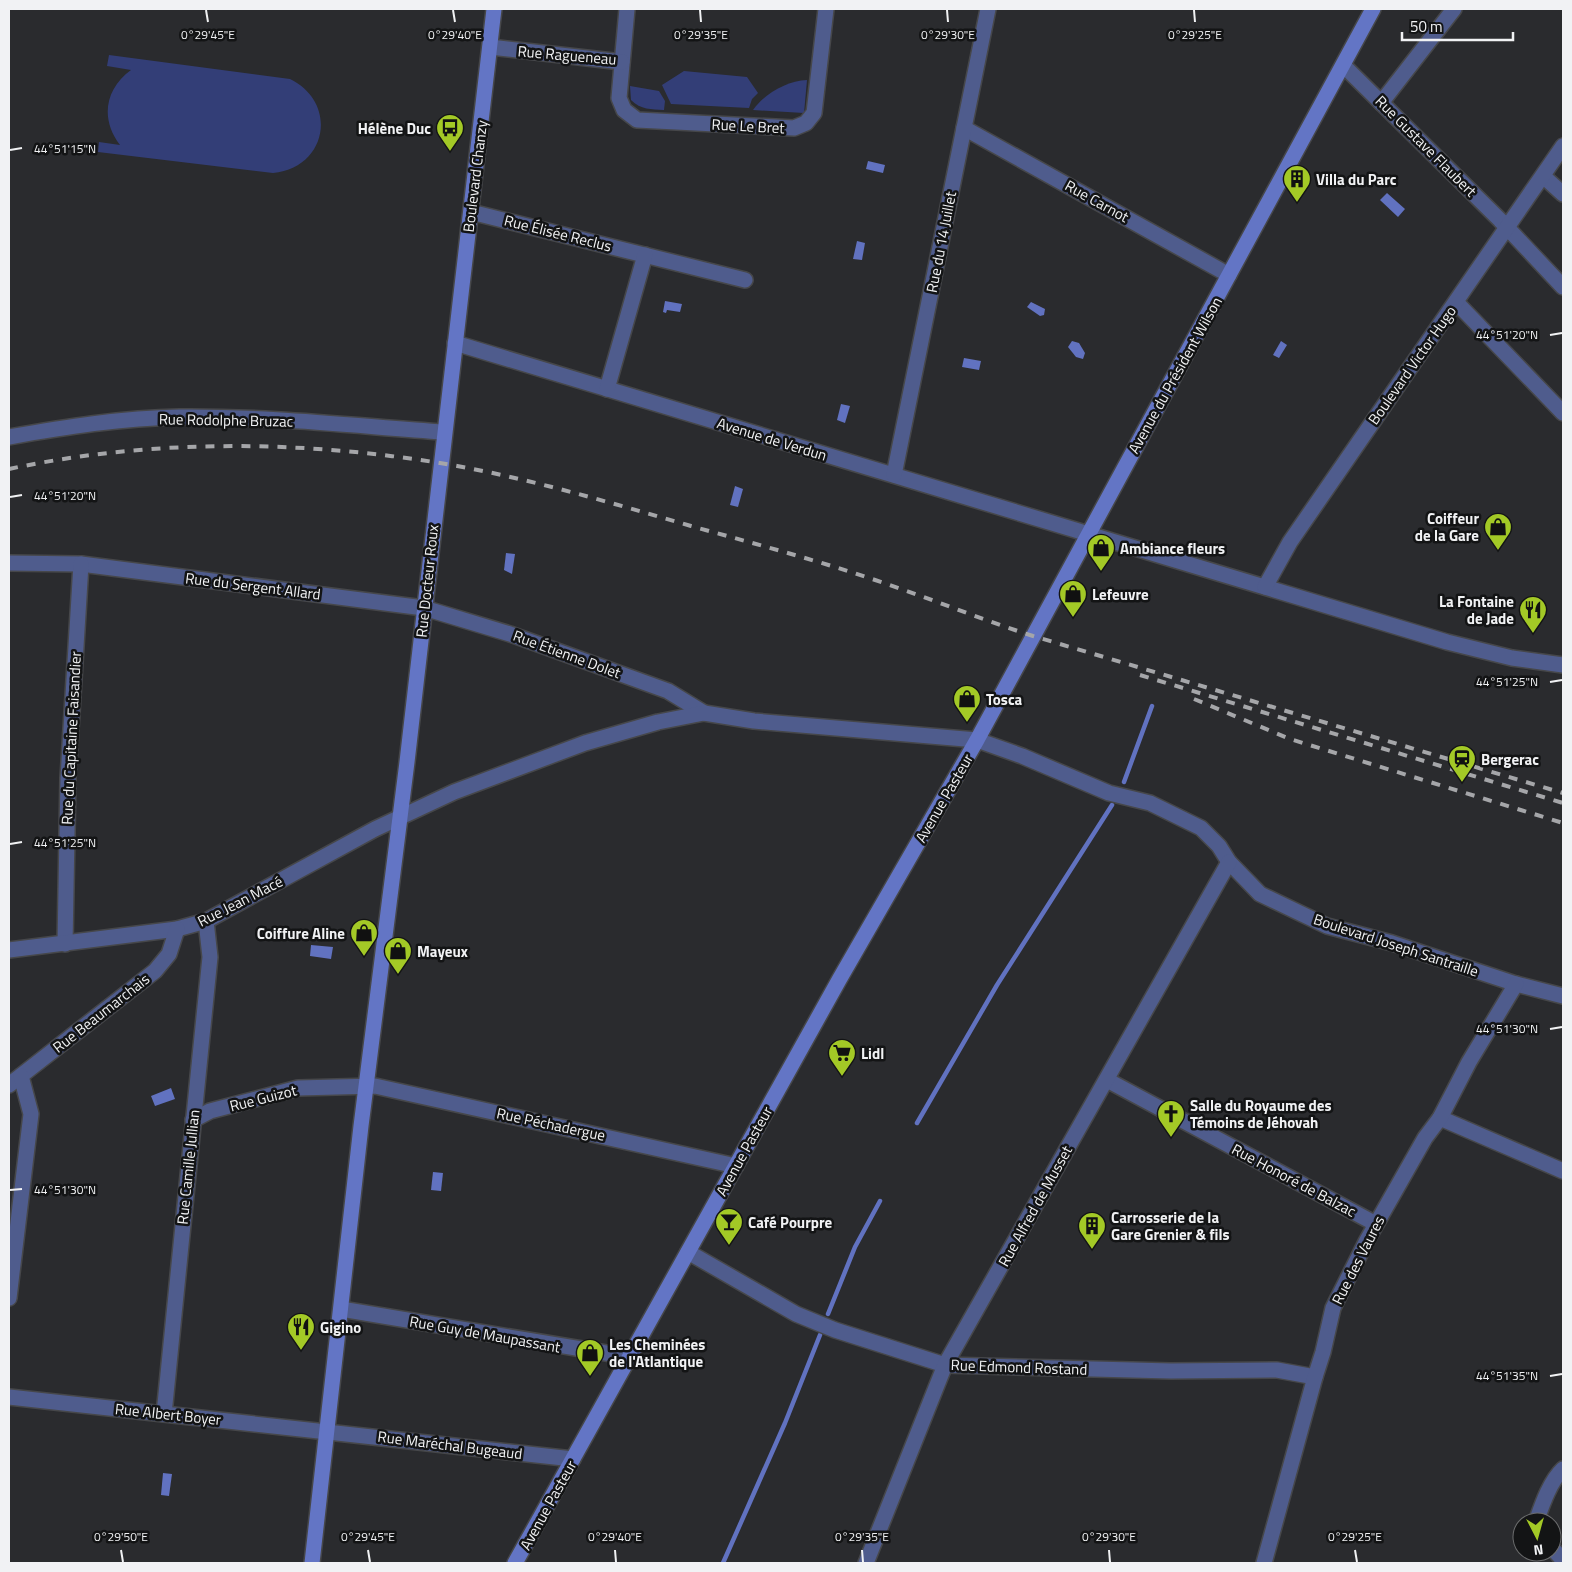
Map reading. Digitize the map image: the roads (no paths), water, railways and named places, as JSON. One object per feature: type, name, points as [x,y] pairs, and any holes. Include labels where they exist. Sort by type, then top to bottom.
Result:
[{"type":"main road","name":"Boulevard Chanzy","points":[[455,343],[494,9]]},
{"type":"main road","name":"Avenue du Président Wilson","points":[[977,740],[1344,66],[1373,9]]},
{"type":"main road","name":"Rue Docteur Roux","points":[[312,1563],[366,1087],[455,343]]},
{"type":"main road","name":"Avenue Pasteur","points":[[515,1563],[736,1166],[977,740]]},
{"type":"street","name":"Rue Ragueneau","points":[[490,48],[622,62],[627,9]]},
{"type":"street","name":"Rue Le Bret","points":[[622,62],[619,98],[624,110],[637,120],[794,128],[806,123],[814,113],[826,9]]},
{"type":"street","name":"Rue du 14 Juillet","points":[[894,475],[988,9]]},
{"type":"street","points":[[1382,103],[1454,9]]},
{"type":"street","name":"Rue Gustave Flaubert","points":[[1344,66],[1507,227],[1563,288]]},
{"type":"street","name":"Rue Carnot","points":[[964,128],[1229,275]]},
{"type":"street","name":"Boulevard Victor Hugo","points":[[1265,587],[1290,542],[1563,146]]},
{"type":"street","points":[[1543,176],[1563,194]]},
{"type":"street","name":"Rue Élisée Reclus","points":[[471,212],[745,280]]},
{"type":"street","points":[[607,389],[645,255]]},
{"type":"street","points":[[1456,302],[1563,414]]},
{"type":"street","name":"Avenue de Verdun","points":[[455,343],[1447,642],[1512,658],[1563,665]]},
{"type":"street","name":"Rue Rodolphe Bruzac","points":[[9,437],[99,423],[177,417],[259,418],[444,432]]},
{"type":"street","name":"Rue du Sergent Allard","points":[[9,563],[82,564],[424,608]]},
{"type":"street","name":"Rue du Capitaine Faisandier","points":[[65,944],[68,778],[82,564]]},
{"type":"street","name":"Rue Étienne Dolet","points":[[424,608],[510,634],[668,691],[704,713]]},
{"type":"street","name":"Boulevard Joseph Santraille","points":[[704,713],[754,721],[977,740],[1022,756],[1109,793],[1150,803],[1201,828],[1219,846],[1229,862],[1260,894],[1327,926],[1392,943],[1516,984],[1563,996]]},
{"type":"street","name":"Rue Jean Macé","points":[[9,950],[177,929],[206,922],[398,818],[454,792],[584,743],[658,722],[704,713]]},
{"type":"street","name":"Rue Alfred de Musset","points":[[866,1563],[945,1365],[1229,862]]},
{"type":"street","name":"Rue Camille Jullian","points":[[164,1414],[210,957],[206,922]]},
{"type":"street","name":"Rue Beaumarchais","points":[[9,1085],[155,971],[169,954],[177,929]]},
{"type":"street","name":"Rue des Vaures","points":[[1264,1563],[1323,1352],[1333,1308],[1376,1224],[1425,1138],[1440,1118],[1469,1062],[1516,984]]},
{"type":"street","points":[[9,1298],[32,1114],[21,1076]]},
{"type":"street","name":"Rue Honoré de Balzac","points":[[1107,1080],[1376,1224]]},
{"type":"street","name":"Rue Péchadergue","points":[[366,1087],[389,1089],[736,1166]]},
{"type":"street","name":"Rue Guizot","points":[[193,1120],[210,1111],[298,1088],[366,1087]]},
{"type":"street","points":[[1440,1118],[1563,1171]]},
{"type":"street","name":"Rue Edmond Rostand","points":[[688,1252],[796,1314],[835,1330],[945,1365],[1142,1371],[1277,1370],[1315,1377]]},
{"type":"street","name":"Rue Guy de Maupassant","points":[[341,1309],[630,1356]]},
{"type":"street","name":"Rue Albert Boyer","points":[[9,1397],[326,1431]]},
{"type":"street","name":"Rue Maréchal Bugeaud","points":[[326,1431],[573,1459]]},
{"type":"street","points":[[1539,1512],[1558,1474],[1563,1469]]},
{"type":"waterway","points":[[1124,782],[1152,706]]},
{"type":"waterway","points":[[917,1123],[997,985],[1112,805]]},
{"type":"waterway","points":[[828,1314],[855,1247],[880,1201]]},
{"type":"waterway","points":[[723,1563],[785,1423],[820,1335]]},
{"type":"railway","points":[[9,469],[62,459],[116,452],[224,446],[278,447],[386,455],[503,475],[812,560],[884,583],[1033,636],[1563,793]]},
{"type":"railway","points":[[1140,675],[1563,803]]},
{"type":"railway","points":[[1194,699],[1290,739],[1563,823]]},
{"type":"place","name":"Hélène Duc","points":[[450,152]]},
{"type":"place","name":"Villa du Parc","points":[[1297,203]]},
{"type":"place","name":"Coiffeur de la Gare","points":[[1498,551]]},
{"type":"place","name":"Ambiance fleurs","points":[[1101,572]]},
{"type":"place","name":"Lefeuvre","points":[[1073,618]]},
{"type":"place","name":"La Fontaine de Jade","points":[[1533,634]]},
{"type":"place","name":"Tosca","points":[[967,723]]},
{"type":"place","name":"Bergerac","points":[[1462,783]]},
{"type":"place","name":"Coiffure Aline","points":[[364,957]]},
{"type":"place","name":"Mayeux","points":[[398,975]]},
{"type":"place","name":"Lidl","points":[[842,1077]]},
{"type":"place","name":"Salle du Royaume des Témoins de Jéhovah","points":[[1171,1138]]},
{"type":"place","name":"Café Pourpre","points":[[729,1246]]},
{"type":"place","name":"Carrosserie de la Gare Grenier & fils","points":[[1092,1250]]},
{"type":"place","name":"Gigino","points":[[301,1351]]},
{"type":"place","name":"Les Cheminées de l'Atlantique","points":[[590,1377]]}]
